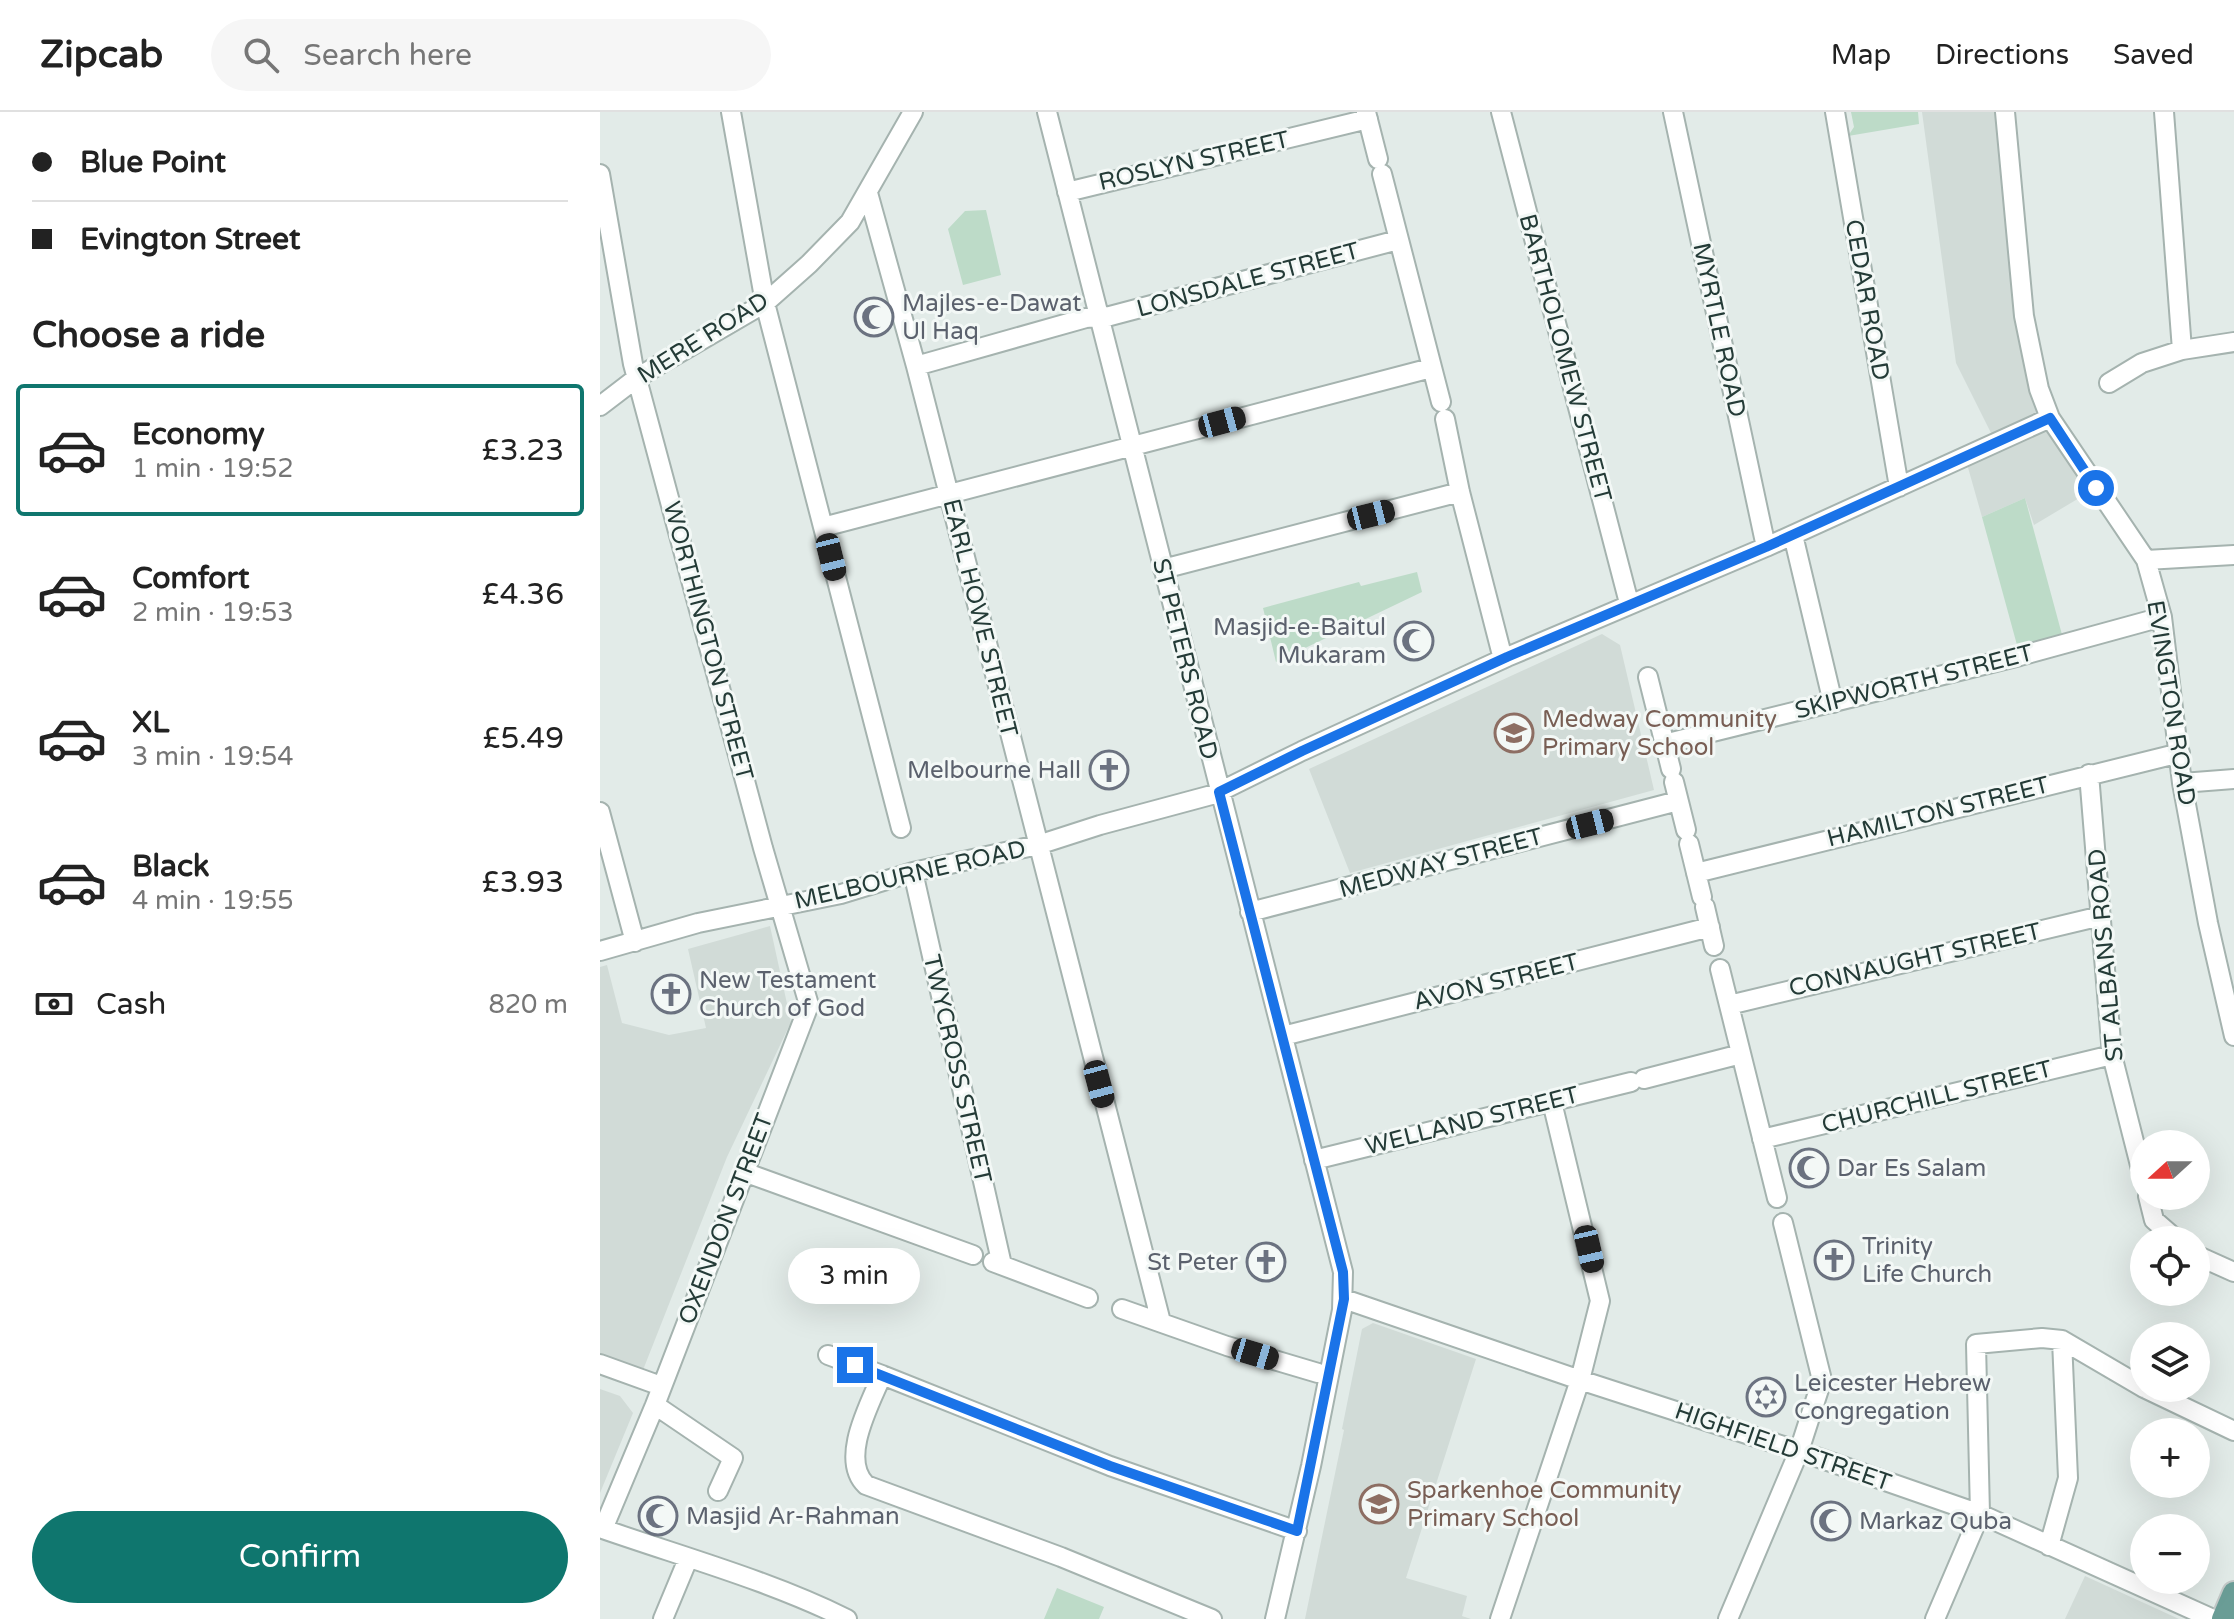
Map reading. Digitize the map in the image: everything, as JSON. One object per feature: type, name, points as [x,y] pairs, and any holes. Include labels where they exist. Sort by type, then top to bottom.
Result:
[{"type":"main road","points":[[2223,1619],[2234,1593]]},
{"type":"street","points":[[731,112],[765,303],[901,828]]},
{"type":"street","name":"MERE ROAD","points":[[600,406],[638,377],[765,303],[850,222],[913,112]]},
{"type":"street","name":"ST PETERS ROAD","points":[[1047,112],[1343,1272],[1344,1299],[1297,1531],[1275,1619]]},
{"type":"street","name":"BARTHOLOMEW STREET","points":[[1501,112],[1629,603]]},
{"type":"street","name":"MYRTLE ROAD","points":[[1673,112],[1766,547]]},
{"type":"street","name":"CEDAR ROAD","points":[[1835,112],[1899,487]]},
{"type":"street","name":"EVINGTON ROAD","points":[[2005,112],[2024,316],[2039,389],[2050,418],[2146,560],[2162,617],[2182,783],[2208,923],[2234,1036]]},
{"type":"street","points":[[2164,112],[2182,350]]},
{"type":"street","name":"ROSLYN STREET","points":[[1067,192],[1367,116],[1503,659]]},
{"type":"street","name":"WORTHINGTON STREET","points":[[600,174],[633,364],[779,905]]},
{"type":"street","name":"EARL HOWE STREET","points":[[868,193],[916,366],[1161,1322]]},
{"type":"street","name":"LONSDALE STREET","points":[[916,366],[1086,318],[1110,316],[1398,240]]},
{"type":"street","points":[[2109,383],[2142,363],[2182,350],[2234,342]]},
{"type":"street","points":[[823,527],[1431,368]]},
{"type":"street","name":"MELBOURNE ROAD","points":[[600,951],[779,905],[841,894],[913,872],[1038,845],[1219,792],[1503,659],[1766,547],[2050,418]]},
{"type":"street","points":[[1163,569],[1460,492]]},
{"type":"street","points":[[1793,535],[1833,703]]},
{"type":"street","points":[[2146,560],[2234,555]]},
{"type":"street","name":"SKIPWORTH STREET","points":[[1664,744],[2020,656],[2162,617]]},
{"type":"street","points":[[1648,677],[1714,946]]},
{"type":"street","name":"HAMILTON STREET","points":[[1696,873],[2180,753]]},
{"type":"street","name":"ST ALBANS ROAD","points":[[2089,774],[2112,1055],[2131,1130]]},
{"type":"street","points":[[2182,783],[2234,779]]},
{"type":"street","name":"MEDWAY STREET","points":[[1250,912],[1678,801]]},
{"type":"street","points":[[600,812],[635,942]]},
{"type":"street","name":"TWYCROSS STREET","points":[[913,872],[989,1260]]},
{"type":"street","name":"OXENDON STREET","points":[[601,1529],[655,1405],[809,1005],[779,905]]},
{"type":"street","name":"CONNAUGHT STREET","points":[[1729,1005],[2101,916]]},
{"type":"street","name":"AVON STREET","points":[[1283,1036],[1710,927]]},
{"type":"street","points":[[1720,969],[1777,1198]]},
{"type":"street","name":"WELLAND STREET","points":[[1314,1160],[1741,1054]]},
{"type":"street","name":"CHURCHILL STREET","points":[[1762,1139],[2112,1055]]},
{"type":"street","points":[[1500,1619],[1580,1380],[1600,1301],[1552,1102]]},
{"type":"street","points":[[744,1172],[1088,1298]]},
{"type":"street","points":[[1728,1619],[1799,1451],[1822,1380],[1783,1223]]},
{"type":"street","points":[[2210,1261],[2234,1272]]},
{"type":"street","name":"HIGHFIELD STREET","points":[[1344,1299],[1980,1514],[2213,1619]]},
{"type":"street","points":[[1122,1309],[1227,1346],[1318,1373]]},
{"type":"street","points":[[1935,1619],[1980,1514],[1976,1344],[2042,1338],[2062,1340],[2130,1380]]},
{"type":"street","points":[[2049,1546],[2068,1478],[2062,1340]]},
{"type":"street","points":[[828,1355],[1110,1466],[1297,1531]]},
{"type":"street","points":[[600,1364],[661,1386]]},
{"type":"street","points":[[882,1375],[853,1456],[856,1469],[866,1485],[1061,1557],[1212,1619]]},
{"type":"street","points":[[2173,1402],[2234,1431]]},
{"type":"street","points":[[655,1405],[733,1458],[718,1491]]},
{"type":"street","points":[[601,1529],[798,1596],[847,1619]]},
{"type":"street","points":[[663,1619],[688,1559]]},
{"type":"shaded area","points":[[1922,112],[2005,112],[2039,389],[2096,488],[2034,525],[2025,498],[1982,517],[1965,457],[1996,443],[1956,363]]},
{"type":"shaded area","name":"Medway Community Primary School","points":[[1602,634],[1620,645],[1654,790],[1350,873],[1309,769]]},
{"type":"shaded area","points":[[770,926],[791,1022],[727,1157],[643,1370],[600,1356],[600,967],[607,965],[622,1023],[669,1035],[706,1028],[688,949]]},
{"type":"shaded area","name":"Sparkenhoe Community Primary School","points":[[1373,1323],[1476,1359],[1406,1578],[1467,1596],[1462,1616],[1471,1619],[1305,1619],[1362,1329]]},
{"type":"shaded area","points":[[600,1389],[620,1396],[633,1413],[600,1493]]},
{"type":"shaded area","points":[[2085,1576],[2179,1619],[2065,1619]]},
{"type":"green space","points":[[1851,112],[1918,112],[1919,124],[1848,136],[1854,127]]},
{"type":"green space","points":[[986,210],[1001,275],[963,285],[948,229],[965,211]]},
{"type":"green space","points":[[2025,498],[2064,642],[2020,656],[1982,517]]},
{"type":"green space","points":[[1417,572],[1422,592],[1276,662],[1263,608],[1359,582],[1361,586]]},
{"type":"green space","points":[[1057,1588],[1104,1607],[1099,1619],[1044,1619]]},
{"type":"place","name":"Majles-e-Dawat Ul Haq","points":[[874,317]]},
{"type":"place","name":"Masjid-e-Baitul Mukaram","points":[[1414,641]]},
{"type":"place","name":"Medway Community Primary School","points":[[1514,733]]},
{"type":"place","name":"Melbourne Hall","points":[[1109,770]]},
{"type":"place","name":"New Testament Church of God","points":[[671,994]]},
{"type":"place","name":"Dar Es Salam","points":[[1809,1168]]},
{"type":"place","name":"Trinity Life Church","points":[[1834,1260]]},
{"type":"place","name":"St Peter","points":[[1266,1262]]},
{"type":"place","name":"Leicester Hebrew Congregation","points":[[1766,1397]]},
{"type":"place","name":"Sparkenhoe Community Primary School","points":[[1379,1504]]},
{"type":"place","name":"Masjid Ar-Rahman","points":[[658,1516]]},
{"type":"place","name":"Markaz Quba","points":[[1831,1521]]},
{"type":"route","points":[[855,1365],[1110,1466],[1297,1531],[1344,1299],[1343,1272],[1219,792],[1507,657],[1766,547],[2050,418],[2096,488]]}]
